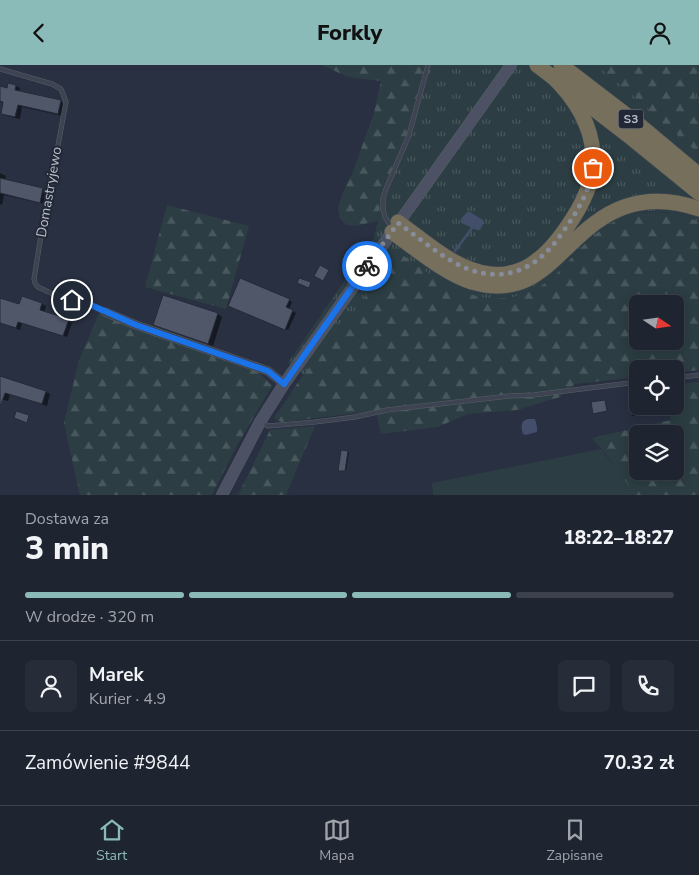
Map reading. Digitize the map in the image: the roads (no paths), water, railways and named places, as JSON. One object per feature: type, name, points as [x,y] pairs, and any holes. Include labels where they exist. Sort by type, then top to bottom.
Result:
[{"type":"highway","name":"S3","points":[[537,65],[556,70],[644,130],[699,175]]},
{"type":"highway","points":[[395,227],[464,267],[490,274],[508,273],[526,267],[542,257],[566,227],[584,197],[590,183],[593,161],[591,139],[587,127],[556,70]]},
{"type":"highway","name":"S3","points":[[556,70],[629,136],[699,193]]},
{"type":"highway","points":[[395,227],[437,264],[461,277],[484,285],[503,285],[523,281],[542,271],[595,223],[618,209],[638,203],[655,201],[672,202],[699,209]]},
{"type":"street","points":[[222,495],[260,422],[284,384],[511,65]]},
{"type":"street","points":[[105,312],[136,325],[268,371],[284,384]]},
{"type":"lane","points":[[395,227],[388,223],[385,217],[383,198],[409,135],[428,65]]},
{"type":"lane","name":"Domastryjewo","points":[[0,69],[52,84],[61,89],[66,102],[48,193],[34,279],[35,283],[38,287],[53,294],[91,305],[105,312]]},
{"type":"lane","points":[[684,377],[699,375]]},
{"type":"lane","points":[[260,422],[268,426],[315,422],[355,417],[387,410],[629,383]]},
{"type":"water","points":[[467,212],[483,220],[480,230],[461,223],[461,219]]},
{"type":"water","points":[[528,419],[535,419],[537,432],[526,435],[523,434],[522,425]]},
{"type":"waterway","points":[[455,251],[472,228]]}]
